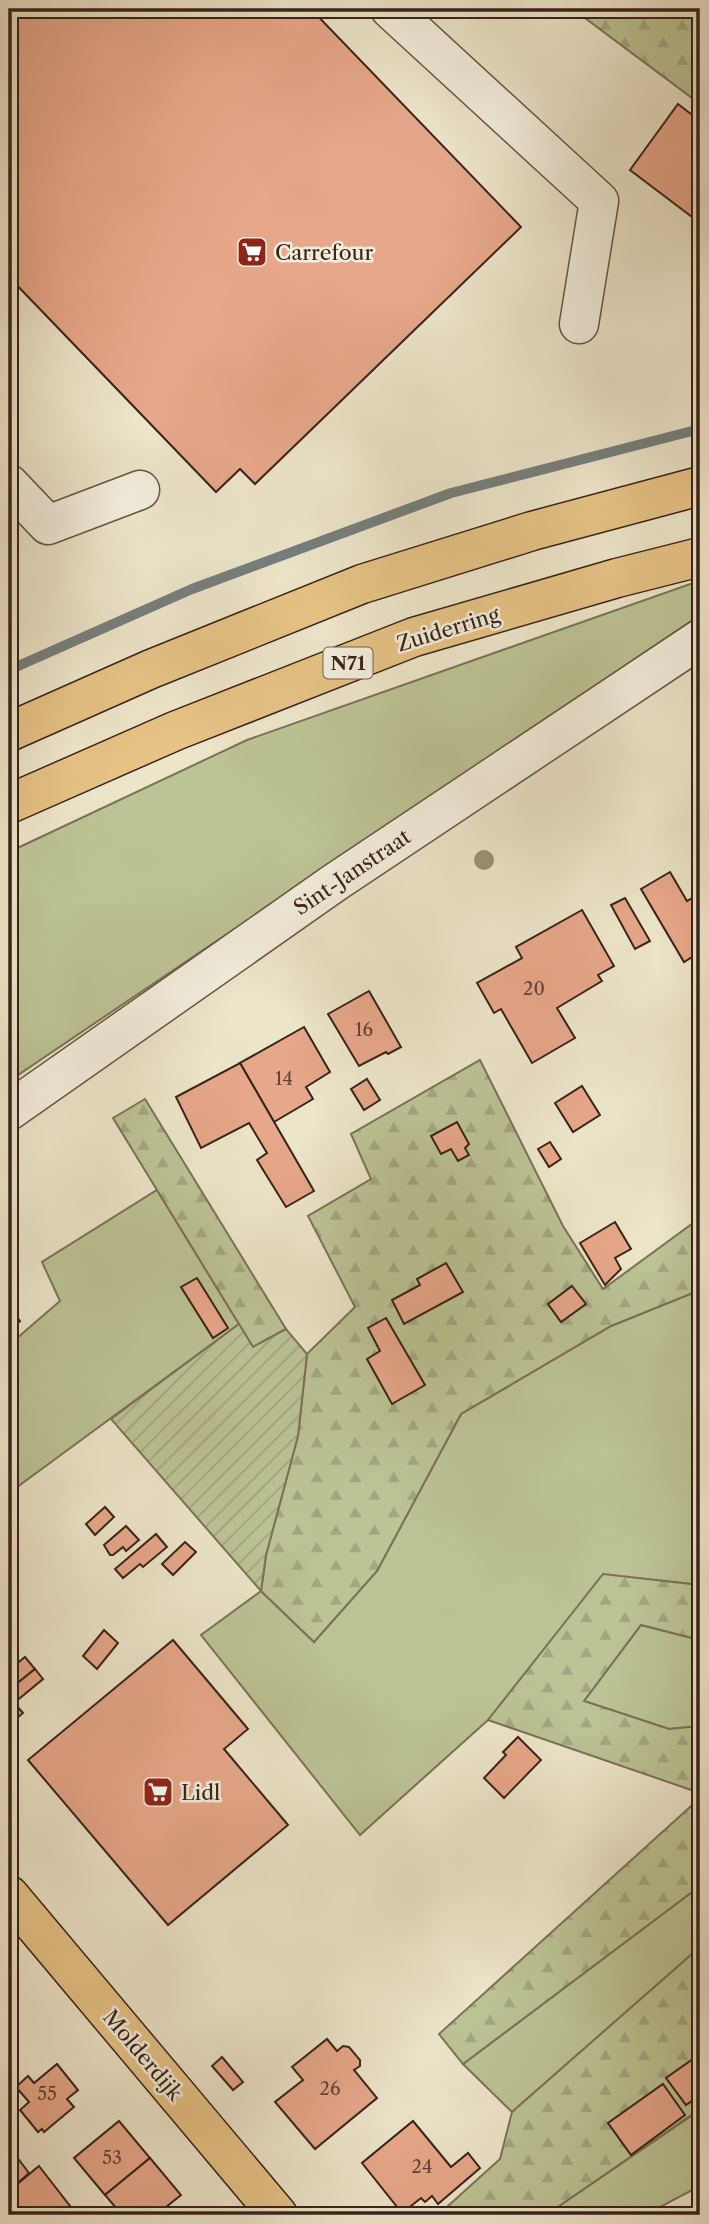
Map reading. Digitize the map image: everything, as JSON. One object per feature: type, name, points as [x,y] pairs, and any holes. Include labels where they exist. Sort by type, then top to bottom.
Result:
[{"type":"main road","points":[[9,732],[151,669],[362,584],[532,531],[700,486]]},
{"type":"main road","name":"Zuiderring","points":[[9,804],[175,731],[414,637],[617,578],[700,557]]},
{"type":"main road","name":"Molderdijk","points":[[9,1895],[278,2215]]},
{"type":"street","points":[[390,9],[598,201],[579,324]]},
{"type":"street","points":[[9,484],[48,524],[139,490]]},
{"type":"street","name":"Sint-Janstraat","points":[[9,1111],[334,883],[700,639]]},
{"type":"green space","points":[[573,9],[700,9],[700,104]]},
{"type":"green space","points":[[693,583],[700,615],[9,1081],[9,852],[247,740]]},
{"type":"green space","points":[[480,1060],[563,1226],[603,1289],[700,1218],[700,1293],[695,1292],[611,1326],[461,1414],[377,1571],[314,1642],[261,1591],[266,1555],[298,1436],[307,1354],[355,1307],[308,1216],[371,1179],[351,1134]]},
{"type":"green space","points":[[145,1099],[286,1329],[253,1347],[113,1118]]},
{"type":"green space","points":[[157,1190],[239,1324],[9,1493],[9,1345],[60,1301],[42,1262]]},
{"type":"green space","points":[[695,1292],[700,1293],[700,1585],[603,1575],[488,1720],[360,1835],[201,1635],[261,1591],[314,1642],[377,1571],[461,1414],[611,1326]]},
{"type":"green space","points":[[239,1324],[253,1347],[286,1329],[307,1354],[298,1436],[266,1555],[261,1591],[111,1419]]},
{"type":"green space","points":[[603,1574],[700,1585],[700,1640],[641,1625],[584,1701],[669,1729],[700,1726],[700,1793],[488,1720]]},
{"type":"green space","points":[[641,1625],[700,1640],[700,1726],[669,1729],[584,1701]]},
{"type":"green space","points":[[700,1798],[700,1886],[463,2064],[439,2034]]},
{"type":"green space","points":[[700,1886],[700,1947],[512,2112],[463,2064]]},
{"type":"green space","points":[[700,1947],[700,2109],[546,2215],[438,2215],[500,2159],[512,2112]]},
{"type":"green space","points":[[700,2110],[700,2186],[645,2215],[546,2215]]},
{"type":"building","name":"Carrefour","points":[[9,9],[311,9],[521,227],[255,484],[240,469],[216,492],[9,277]]},
{"type":"building","points":[[678,104],[700,121],[700,223],[630,170]]},
{"type":"building","points":[[670,872],[687,901],[700,893],[700,952],[684,962],[641,889]]},
{"type":"building","points":[[625,898],[650,941],[635,949],[611,905]]},
{"type":"building","points":[[582,910],[614,966],[598,975],[602,981],[557,1008],[575,1038],[532,1063],[501,1009],[494,1013],[477,983],[522,958],[516,947]]},
{"type":"building","points":[[369,991],[401,1047],[359,1066],[328,1014]]},
{"type":"building","points":[[304,1027],[330,1072],[306,1087],[313,1099],[274,1122],[240,1063]]},
{"type":"building","points":[[240,1063],[314,1191],[286,1207],[257,1160],[267,1153],[249,1123],[201,1148],[176,1097]]},
{"type":"building","points":[[367,1079],[380,1100],[364,1110],[351,1089]]},
{"type":"building","points":[[582,1086],[600,1115],[573,1132],[555,1103]]},
{"type":"building","points":[[457,1122],[469,1144],[465,1148],[469,1155],[458,1161],[451,1149],[441,1154],[431,1136]]},
{"type":"building","points":[[550,1142],[561,1159],[549,1167],[538,1149]]},
{"type":"building","points":[[615,1222],[631,1249],[615,1258],[621,1269],[605,1285],[580,1243]]},
{"type":"building","points":[[446,1263],[463,1292],[404,1324],[392,1300],[420,1285],[417,1279]]},
{"type":"building","points":[[197,1278],[228,1328],[213,1338],[181,1287]]},
{"type":"building","points":[[572,1286],[586,1304],[561,1322],[548,1304]]},
{"type":"building","points":[[9,1306],[20,1321],[9,1331]]},
{"type":"building","points":[[386,1318],[425,1385],[392,1404],[367,1359],[380,1351],[368,1328]]},
{"type":"building","points":[[105,1507],[114,1517],[95,1535],[86,1524]]},
{"type":"building","points":[[126,1526],[139,1540],[126,1551],[123,1547],[110,1555],[104,1545]]},
{"type":"building","points":[[156,1534],[167,1547],[143,1567],[140,1564],[123,1578],[115,1569]]},
{"type":"building","points":[[185,1542],[196,1552],[173,1575],[162,1564]]},
{"type":"building","points":[[104,1630],[118,1643],[97,1669],[83,1656]]},
{"type":"building","name":"Lidl","points":[[173,1640],[248,1729],[224,1749],[288,1825],[168,1925],[28,1760]]},
{"type":"building","points":[[25,1657],[35,1669],[9,1690],[9,1670]]},
{"type":"building","points":[[35,1669],[43,1679],[14,1703],[23,1713],[9,1725],[9,1690]]},
{"type":"building","points":[[518,1737],[541,1760],[504,1798],[484,1778],[506,1755],[503,1752]]},
{"type":"building","points":[[327,2039],[337,2051],[343,2046],[349,2047],[360,2060],[360,2066],[354,2070],[377,2098],[315,2149],[275,2102],[303,2080],[292,2067]]},
{"type":"building","points":[[700,2054],[700,2095],[686,2105],[666,2078]]},
{"type":"building","points":[[222,2057],[243,2082],[233,2090],[212,2066]]},
{"type":"building","points":[[57,2064],[78,2090],[67,2099],[74,2107],[44,2132],[42,2129],[38,2132],[20,2110],[29,2102],[16,2087],[28,2076],[34,2083]]},
{"type":"building","points":[[663,2084],[685,2115],[631,2155],[608,2123]]},
{"type":"building","points":[[119,2121],[150,2158],[105,2195],[74,2158]]},
{"type":"building","points":[[413,2121],[451,2167],[468,2153],[480,2168],[438,2204],[432,2196],[425,2202],[421,2198],[402,2213],[362,2163]]},
{"type":"building","points":[[9,2149],[29,2173],[9,2191]]},
{"type":"building","points":[[150,2158],[181,2195],[156,2215],[122,2215],[105,2195]]},
{"type":"building","points":[[39,2166],[77,2215],[18,2215],[9,2204],[9,2191]]},
{"type":"waterway","points":[[9,670],[192,589],[451,493],[700,429]]},
{"type":"place","name":"Carrefour","points":[[252,252]]},
{"type":"place","name":"Lidl","points":[[158,1792]]}]
